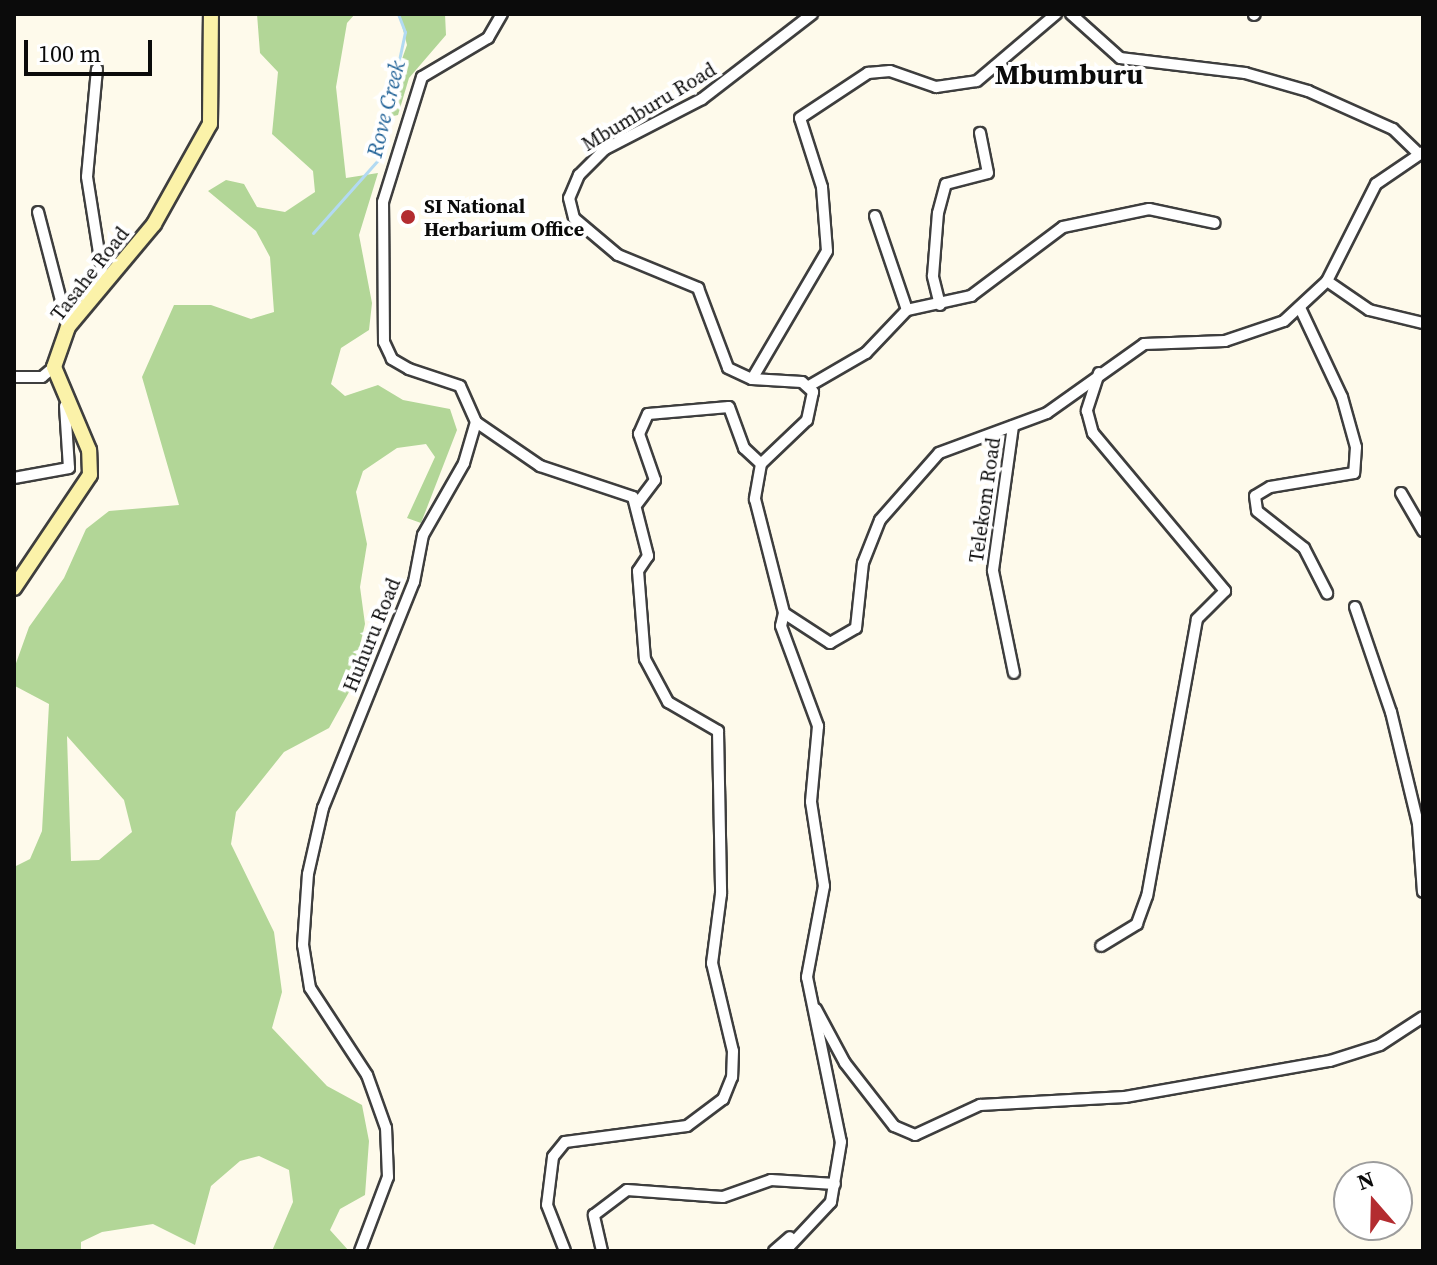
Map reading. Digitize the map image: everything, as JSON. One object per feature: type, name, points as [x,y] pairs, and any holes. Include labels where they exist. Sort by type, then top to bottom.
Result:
[{"type":"street","name":"Tasahe Road","points":[[54,367],[68,327],[154,224],[210,124],[211,14]]},
{"type":"street","points":[[502,14],[488,38],[422,77],[383,202],[384,342],[392,359],[409,369],[460,386],[476,422],[540,466],[633,497],[648,556],[638,571],[645,659],[668,702],[718,731],[721,894],[712,963],[733,1051],[732,1077],[715,1107],[687,1126],[565,1142],[553,1157],[547,1205],[565,1251]]},
{"type":"street","name":"Mbumburu Road","points":[[809,386],[752,379],[718,355],[698,288],[618,255],[574,218],[569,198],[579,175],[605,149],[702,99],[812,14]]},
{"type":"street","points":[[752,379],[827,251],[822,187],[800,118],[868,73],[890,71],[936,87],[977,81],[1056,14]]},
{"type":"street","points":[[784,613],[830,643],[852,635],[863,563],[894,499],[939,453],[1047,413],[1099,372],[1144,344],[1247,337],[1301,310],[1327,281],[1376,184],[1420,152],[1393,129],[1308,91],[1245,73],[1120,58],[1071,14]]},
{"type":"street","points":[[97,69],[87,177],[104,284]]},
{"type":"street","points":[[940,305],[933,276],[938,213],[946,184],[988,173],[980,133]]},
{"type":"street","points":[[774,1251],[831,1202],[841,1142],[822,1077],[816,1009],[806,953],[824,886],[811,802],[818,726],[781,626],[784,613],[756,510],[761,464],[807,420],[815,400],[809,386],[866,353],[907,310],[971,296],[1063,227],[1097,215],[1170,210],[1215,223]]},
{"type":"street","points":[[38,212],[68,327]]},
{"type":"street","points":[[875,216],[907,310]]},
{"type":"street","points":[[1327,281],[1369,310],[1423,323]]},
{"type":"street","points":[[1301,310],[1342,397],[1356,447],[1354,473],[1270,487],[1255,496],[1257,511],[1304,548],[1327,593]]},
{"type":"street","points":[[14,377],[42,377],[54,367],[65,406],[69,468],[14,478]]},
{"type":"street","points":[[1099,372],[1087,411],[1093,433],[1225,591],[1197,619],[1147,896],[1137,924],[1101,946]]},
{"type":"street","points":[[14,588],[90,475],[81,429],[65,406]]},
{"type":"street","points":[[637,504],[655,480],[639,434],[648,414],[729,407],[744,448],[761,464]]},
{"type":"street","name":"Huhuru Road","points":[[360,1251],[388,1177],[386,1128],[367,1075],[310,988],[303,945],[308,874],[323,808],[414,582],[423,535],[464,463],[476,422]]},
{"type":"street","name":"Telekom Road","points":[[1013,426],[993,571],[1014,673]]},
{"type":"street","points":[[1401,493],[1423,531]]},
{"type":"street","points":[[1355,607],[1391,712],[1418,824],[1423,892]]},
{"type":"street","points":[[816,1009],[845,1063],[894,1126],[915,1135],[980,1105],[1125,1097],[1330,1061],[1380,1045],[1423,1017]]},
{"type":"street","points":[[602,1251],[594,1215],[627,1190],[723,1197],[771,1180],[835,1184]]},
{"type":"street","points":[[785,1251],[797,1232]]},
{"type":"green space","points":[[257,14],[355,14],[347,23],[336,87],[346,178],[378,173],[359,235],[372,303],[369,330],[341,348],[331,384],[345,396],[378,385],[403,400],[450,409],[457,430],[421,523],[407,518],[435,457],[426,444],[397,448],[363,471],[356,492],[367,544],[360,587],[365,624],[349,692],[329,728],[284,752],[236,812],[231,844],[274,932],[282,992],[272,1028],[327,1086],[362,1105],[369,1141],[365,1195],[340,1209],[330,1230],[349,1251],[272,1251],[293,1202],[289,1170],[259,1156],[240,1161],[211,1186],[195,1245],[153,1224],[102,1232],[81,1242],[81,1251],[14,1251],[14,867],[30,859],[42,831],[49,704],[15,686],[15,666],[29,627],[64,578],[86,529],[109,511],[179,505],[142,377],[174,305],[211,305],[251,319],[274,312],[270,257],[256,231],[208,191],[226,180],[244,184],[257,207],[285,212],[315,192],[313,171],[272,134],[278,72],[260,53]],"holes":[[[67,736],[124,800],[132,832],[99,860],[71,861]]]},
{"type":"green space","points":[[399,14],[445,14],[446,35],[409,78],[398,115],[389,117],[388,98],[407,45]]},
{"type":"waterway","name":"Rove Creek","points":[[313,233],[378,160],[405,32],[398,14]]},
{"type":"place","name":"SI National Herbarium Office","points":[[408,217]]},
{"type":"district","name":"Mbumburu","points":[[1069,74]]}]
